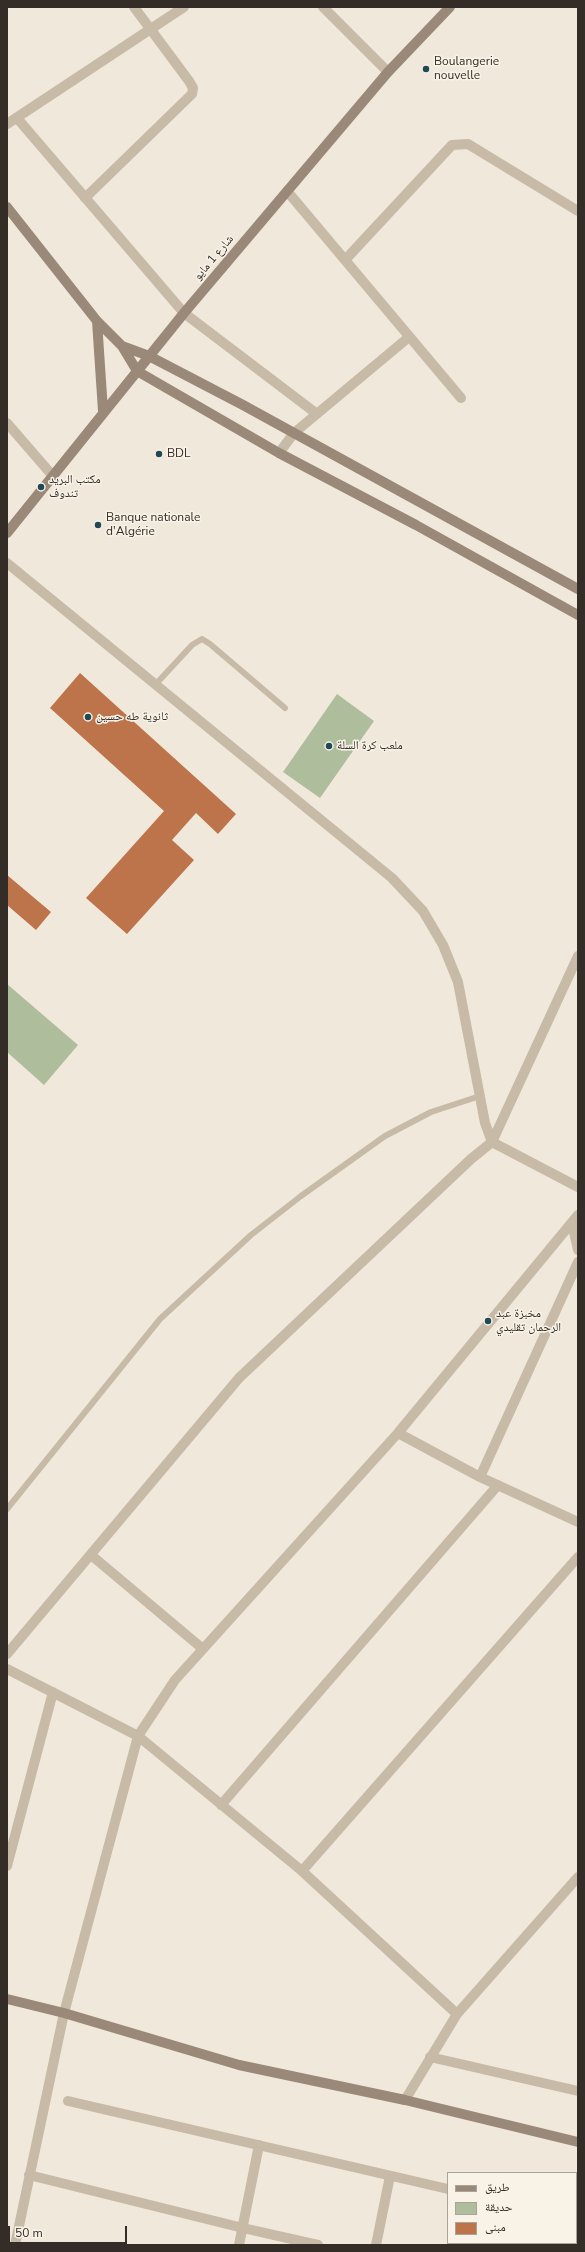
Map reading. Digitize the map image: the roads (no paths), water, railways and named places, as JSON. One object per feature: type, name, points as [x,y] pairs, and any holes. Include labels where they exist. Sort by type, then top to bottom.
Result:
[{"type":"street","points":[[86,198],[192,94],[193,88],[189,81],[134,7]]},
{"type":"street","points":[[7,124],[184,7]]},
{"type":"street","points":[[323,7],[388,72]]},
{"type":"street","name":"شارع 1 مايو","points":[[7,533],[103,412],[287,191],[388,72],[450,7]]},
{"type":"street","points":[[17,118],[184,314],[317,414]]},
{"type":"street","points":[[345,260],[452,145],[468,144],[578,210]]},
{"type":"street","points":[[287,191],[461,398]]},
{"type":"street","points":[[7,207],[97,321],[122,346],[137,371],[279,453],[578,615]]},
{"type":"street","points":[[97,321],[103,412]]},
{"type":"street","points":[[279,453],[294,433],[410,336]]},
{"type":"street","points":[[122,346],[149,356],[294,433],[578,589]]},
{"type":"street","points":[[7,423],[52,475]]},
{"type":"street","points":[[7,564],[392,878],[423,912],[443,945],[458,982],[485,1123],[492,1142],[578,1188]]},
{"type":"street","points":[[7,1654],[239,1378],[471,1159],[492,1142],[578,956]]},
{"type":"street","points":[[575,1219],[578,1250]]},
{"type":"street","points":[[15,2245],[64,2013],[138,1736],[175,1680],[398,1433],[575,1219]]},
{"type":"street","points":[[480,1476],[578,1262]]},
{"type":"street","points":[[398,1433],[498,1485],[578,1522]]},
{"type":"street","points":[[221,1805],[498,1485]]},
{"type":"street","points":[[91,1555],[203,1649]]},
{"type":"street","points":[[302,1871],[578,1557]]},
{"type":"street","points":[[7,1669],[138,1736],[302,1871],[457,2014]]},
{"type":"street","points":[[7,1866],[53,1692]]},
{"type":"street","points":[[405,2100],[457,2014],[578,1877]]},
{"type":"street","points":[[7,1999],[64,2013],[239,2065],[405,2100],[578,2142]]},
{"type":"street","points":[[430,2057],[578,2091]]},
{"type":"street","points":[[68,2101],[447,2189]]},
{"type":"street","points":[[240,2245],[259,2145]]},
{"type":"street","points":[[29,2175],[318,2245]]},
{"type":"street","points":[[376,2245],[390,2176]]},
{"type":"lane","points":[[156,684],[192,644],[202,639],[210,644],[285,708]]},
{"type":"lane","points":[[7,1510],[160,1319],[251,1235],[301,1196],[385,1136],[431,1112],[480,1096]]},
{"type":"place","name":"Boulangerie nouvelle","points":[[426,69]]},
{"type":"place","name":"BDL","points":[[159,454]]},
{"type":"place","name":"مكتب البريد تندوف","points":[[41,487]]},
{"type":"place","name":"Banque nationale d'Algérie","points":[[98,525]]},
{"type":"place","name":"ثانوية طه حسين","points":[[88,717]]},
{"type":"place","name":"ملعب كرة السلة","points":[[329,746]]},
{"type":"place","name":"مخبزة عبد الرحمان تقليدي","points":[[488,1321]]}]
